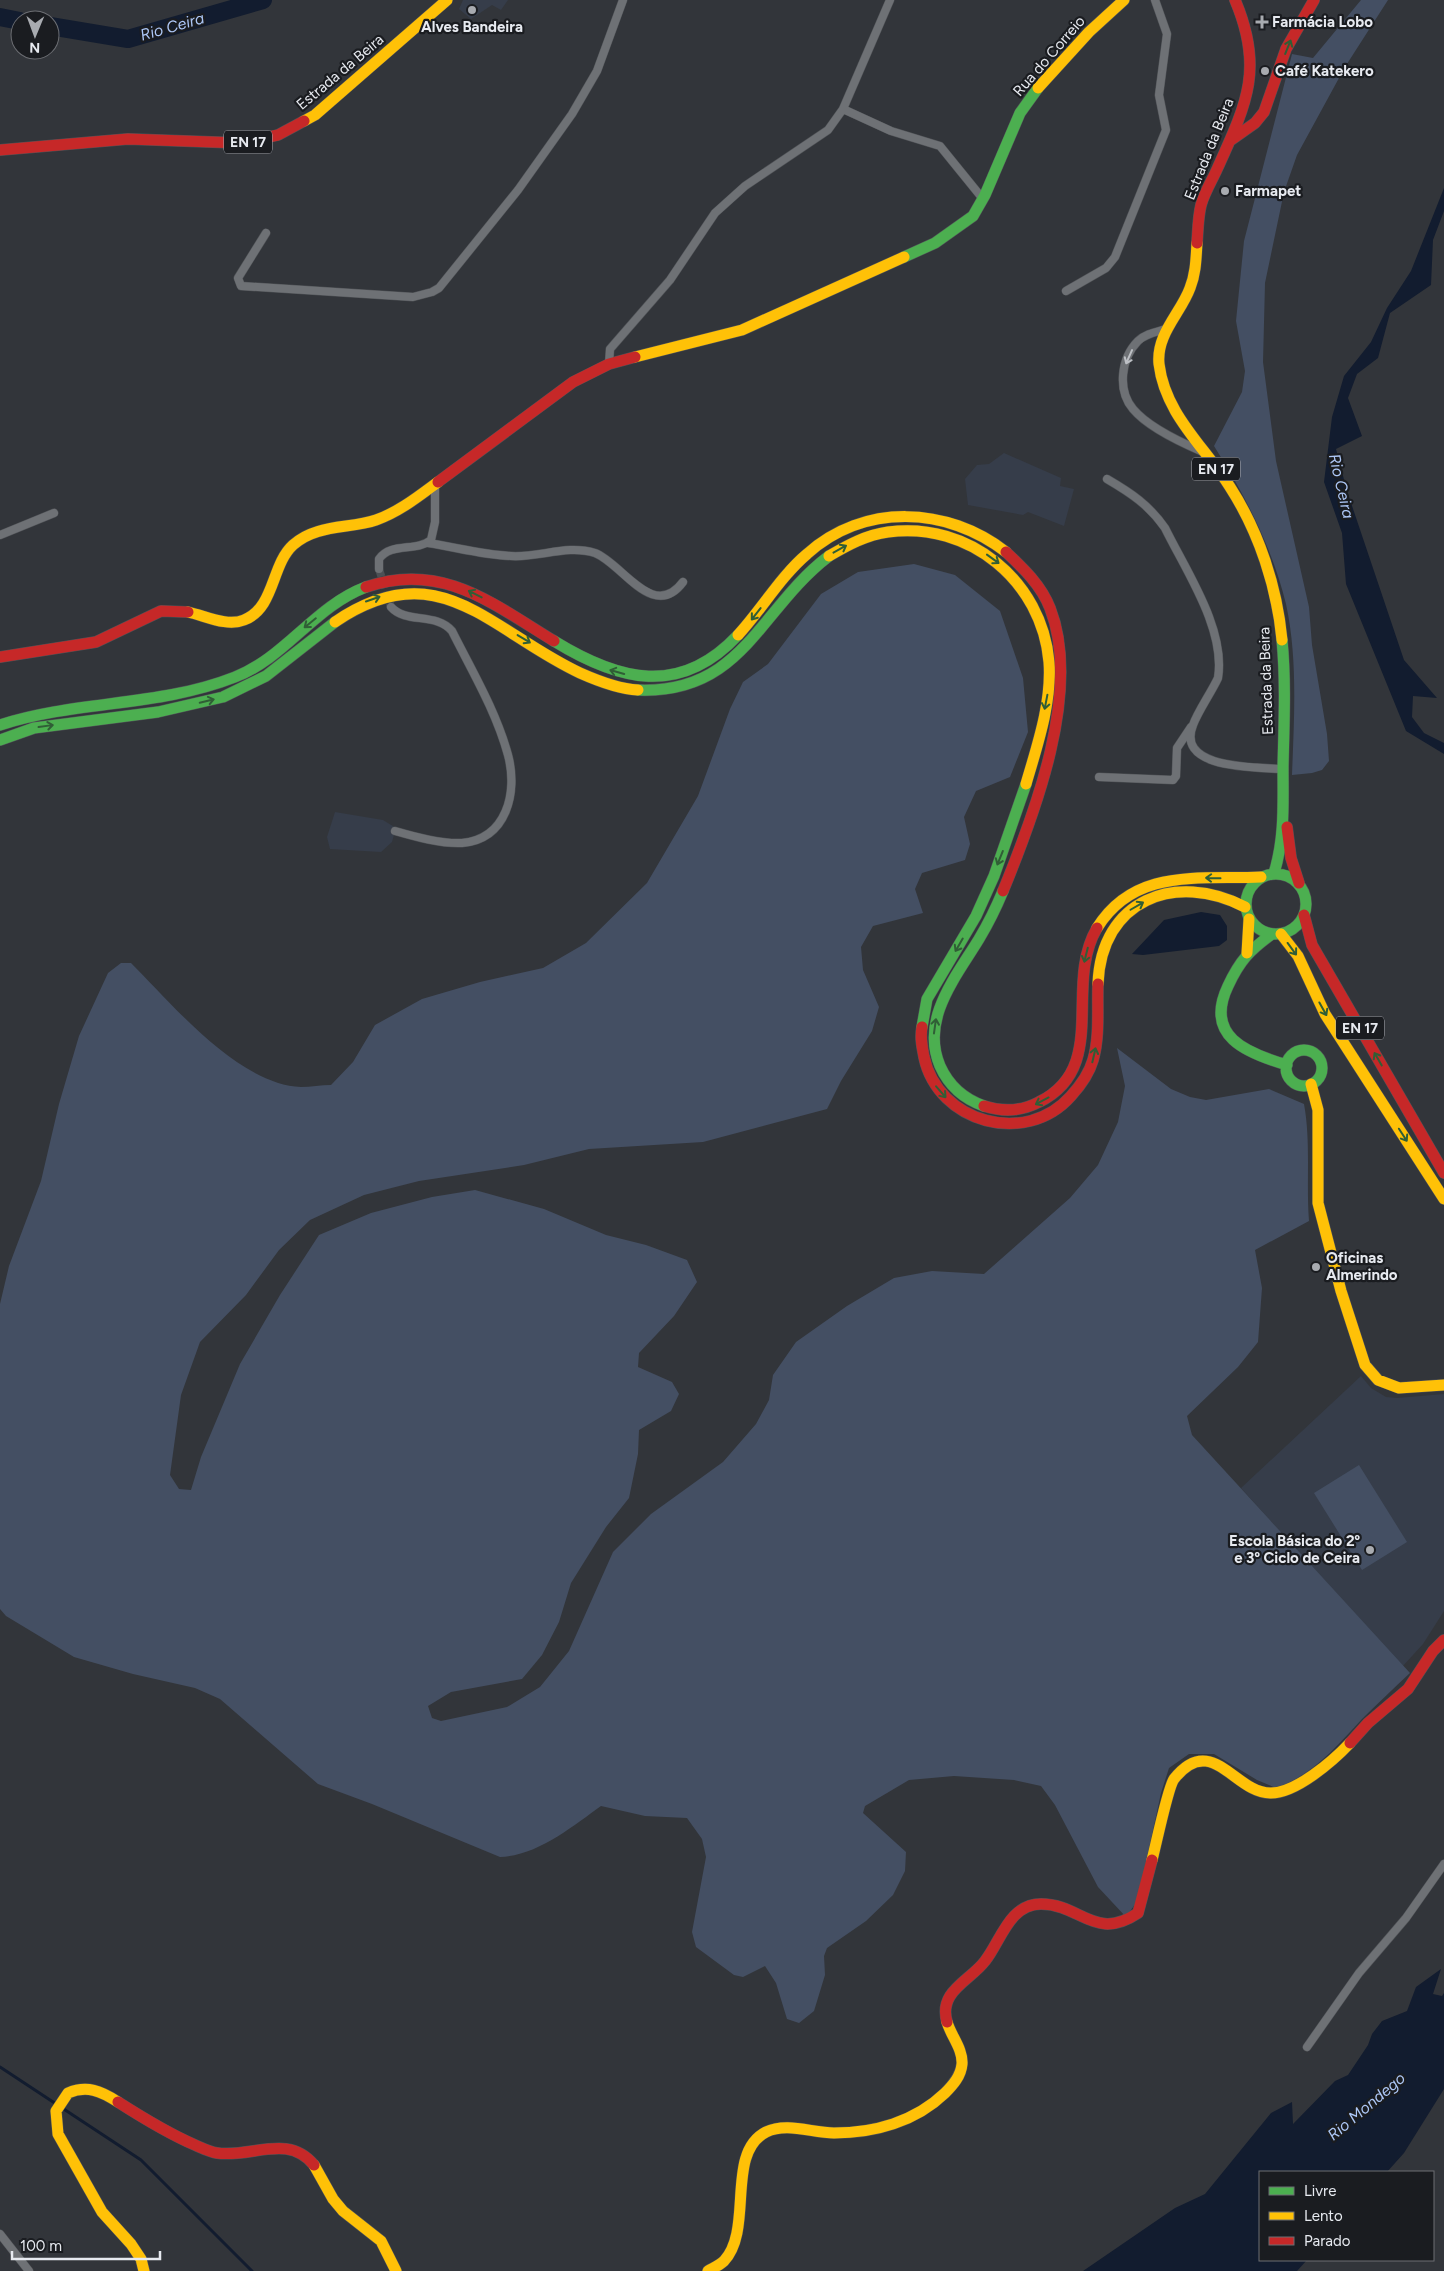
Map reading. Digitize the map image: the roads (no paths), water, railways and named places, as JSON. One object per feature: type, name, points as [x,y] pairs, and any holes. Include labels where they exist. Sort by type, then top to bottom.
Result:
[{"type":"main road","name":"Estrada da Beira","points":[[0,150],[128,138],[240,143],[278,135],[315,116],[447,0]]},
{"type":"main road","name":"Rua do Correio","points":[[0,657],[96,642],[161,611],[195,612],[233,623],[250,618],[263,606],[279,562],[295,543],[319,532],[371,522],[385,517],[574,382],[609,364],[751,326],[935,243],[973,216],[984,197],[1020,113],[1037,89],[1089,32],[1124,0]]},
{"type":"main road","name":"Estrada da Beira","points":[[1234,0],[1250,36],[1253,68],[1249,92],[1231,140],[1202,204],[1191,287],[1166,329],[1161,342],[1159,359],[1161,379],[1174,413],[1230,486],[1244,513],[1266,566],[1277,604],[1282,639],[1284,814],[1280,851],[1274,874]]},
{"type":"main road","points":[[1231,140],[1255,123],[1269,102],[1286,49],[1314,0]]},
{"type":"main road","points":[[1243,104],[1248,115],[1255,123]]},
{"type":"main road","points":[[0,725],[32,715],[186,691],[230,679],[257,665],[344,597],[372,584],[401,578],[440,581],[468,590],[578,656],[609,670],[650,677],[678,674],[703,664],[724,650],[740,634],[796,565],[824,540],[852,527],[881,518],[918,516],[936,518],[970,528],[987,538],[1005,550],[1030,574],[1049,605],[1056,623],[1063,656],[1064,672],[1060,710],[1048,758],[1018,852],[993,913],[946,992],[936,1018],[934,1029],[935,1052],[952,1086],[973,1102],[996,1110],[1021,1109],[1034,1106],[1052,1096],[1067,1082],[1079,1059],[1083,1030],[1085,960],[1092,939],[1110,911],[1127,895],[1157,882],[1186,878],[1261,877],[1274,874],[1287,876],[1299,884],[1306,899],[1304,916],[1295,928],[1277,934],[1247,953]]},
{"type":"main road","points":[[0,740],[37,728],[190,705],[220,698],[270,674],[347,611],[371,600],[400,592],[430,593],[462,604],[575,670],[603,684],[642,691],[681,688],[714,674],[741,654],[802,579],[837,550],[862,538],[887,532],[928,532],[959,539],[972,546],[997,561],[1016,580],[1038,614],[1046,640],[1050,665],[1048,694],[1041,730],[1009,836],[976,915],[927,999],[923,1010],[919,1033],[921,1055],[929,1076],[942,1094],[972,1117],[997,1124],[1025,1123],[1038,1120],[1059,1109],[1069,1101],[1084,1082],[1094,1058],[1097,1034],[1098,965],[1105,942],[1123,916],[1146,900],[1184,892],[1218,894],[1246,907]]},
{"type":"main road","name":"Estrada da Beira","points":[[1284,814],[1299,884]]},
{"type":"main road","points":[[1261,877],[1249,890],[1246,907],[1249,919],[1247,953],[1223,995],[1220,1012],[1222,1028],[1232,1041],[1241,1048],[1264,1059],[1287,1065]]},
{"type":"main road","name":"EN 17","points":[[1304,916],[1308,936],[1318,955],[1444,1173]]},
{"type":"main road","points":[[1249,919],[1255,926],[1277,934]]},
{"type":"main road","name":"EN 17","points":[[1277,934],[1302,965],[1325,1014],[1444,1199]]},
{"type":"main road","points":[[1299,1051],[1314,1054],[1321,1062],[1322,1072],[1316,1082],[1305,1086],[1294,1083],[1287,1073],[1287,1065],[1291,1057],[1299,1051]]},
{"type":"main road","points":[[1311,1084],[1318,1110],[1318,1203],[1341,1291],[1365,1365],[1378,1380],[1399,1388],[1444,1385]]},
{"type":"main road","points":[[708,2271],[717,2268],[726,2260],[733,2248],[750,2148],[764,2133],[781,2128],[833,2133],[886,2129],[921,2114],[953,2086],[960,2074],[962,2065],[960,2048],[946,2017],[948,1998],[956,1986],[983,1964],[1014,1918],[1026,1907],[1038,1904],[1051,1906],[1106,1925],[1130,1920],[1138,1913],[1172,1780],[1189,1762],[1210,1762],[1261,1790],[1271,1794],[1282,1793],[1336,1757],[1356,1733],[1409,1689],[1430,1653],[1444,1640]]},
{"type":"main road","points":[[144,2271],[141,2259],[132,2244],[102,2212],[57,2128],[56,2111],[68,2094],[77,2089],[87,2088],[104,2093],[167,2133],[215,2153],[242,2154],[286,2147],[298,2151],[309,2158],[320,2173],[333,2199],[343,2210],[381,2241],[396,2271]]},
{"type":"street","points":[[266,233],[238,278],[241,286],[413,297],[439,288],[518,190],[572,114],[597,71],[623,0]]},
{"type":"street","points":[[609,364],[610,349],[670,280],[715,213],[745,186],[828,130],[843,109],[890,0]]},
{"type":"street","points":[[1066,291],[1111,264],[1166,130],[1159,95],[1167,34],[1154,0]]},
{"type":"street","points":[[843,109],[891,131],[940,146],[974,191],[984,197]]},
{"type":"street","points":[[1166,329],[1150,333],[1138,340],[1128,355],[1122,376],[1126,394],[1133,409],[1157,428],[1178,441],[1202,451]]},
{"type":"street","points":[[1099,777],[1173,780],[1176,776],[1177,748],[1192,726],[1218,678],[1219,659],[1213,630],[1165,528],[1154,513],[1136,496],[1107,479]]},
{"type":"street","points":[[428,543],[434,530],[435,483]]},
{"type":"street","points":[[0,534],[54,513]]},
{"type":"street","points":[[379,569],[379,559],[385,553],[428,543],[512,556],[557,551],[593,553],[612,563],[637,588],[657,595],[673,592],[683,582]]},
{"type":"street","points":[[391,607],[402,614],[440,622],[452,631],[495,718],[508,756],[512,780],[509,803],[503,819],[497,828],[477,839],[453,843],[395,831]]},
{"type":"street","points":[[1192,726],[1191,744],[1194,751],[1202,757],[1232,764],[1284,769]]},
{"type":"street","points":[[1307,2047],[1359,1974],[1406,1918],[1444,1864]]},
{"type":"street","points":[[0,2234],[29,2271]]},
{"type":"water","name":"Rio Ceira","points":[[1444,188],[1444,211],[1433,240],[1431,285],[1390,313],[1378,358],[1357,374],[1348,398],[1362,436],[1336,449],[1347,491],[1404,660],[1437,698],[1413,696],[1412,717],[1424,733],[1444,743],[1444,754],[1406,731],[1346,584],[1342,533],[1324,482],[1332,417],[1344,376],[1371,342],[1387,308],[1411,271]]},
{"type":"water","points":[[1201,912],[1220,915],[1227,926],[1227,940],[1219,946],[1143,955],[1132,954],[1164,920]]},
{"type":"water","name":"Rio Mondego","points":[[1441,1969],[1433,1994],[1442,1996],[1444,1993],[1444,2089],[1404,2153],[1388,2171],[1259,2171],[1259,2261],[1306,2261],[1297,2271],[1083,2271],[1175,2208],[1205,2194],[1271,2113],[1292,2102],[1293,2124],[1335,2081],[1348,2075],[1368,2045],[1372,2034],[1382,2021],[1407,2011],[1416,1987]]},
{"type":"waterway","name":"Rio Ceira","points":[[60,28],[128,39],[263,0]]},
{"type":"waterway","name":"Rio Ceira","points":[[0,17],[10,19]]},
{"type":"waterway","points":[[0,2067],[141,2160],[252,2271]]},
{"type":"tunnel","points":[[379,569],[391,607]]},
{"type":"place","name":"Alves Bandeira","points":[[472,10]]},
{"type":"place","name":"Farmácia Lobo","points":[[1262,22]]},
{"type":"place","name":"Café Katekero","points":[[1265,71]]},
{"type":"place","name":"Farmapet","points":[[1225,191]]},
{"type":"place","name":"Oficinas Almerindo","points":[[1316,1267]]},
{"type":"place","name":"Escola Básica do 2º e 3º Ciclo de Ceira","points":[[1370,1550]]}]
